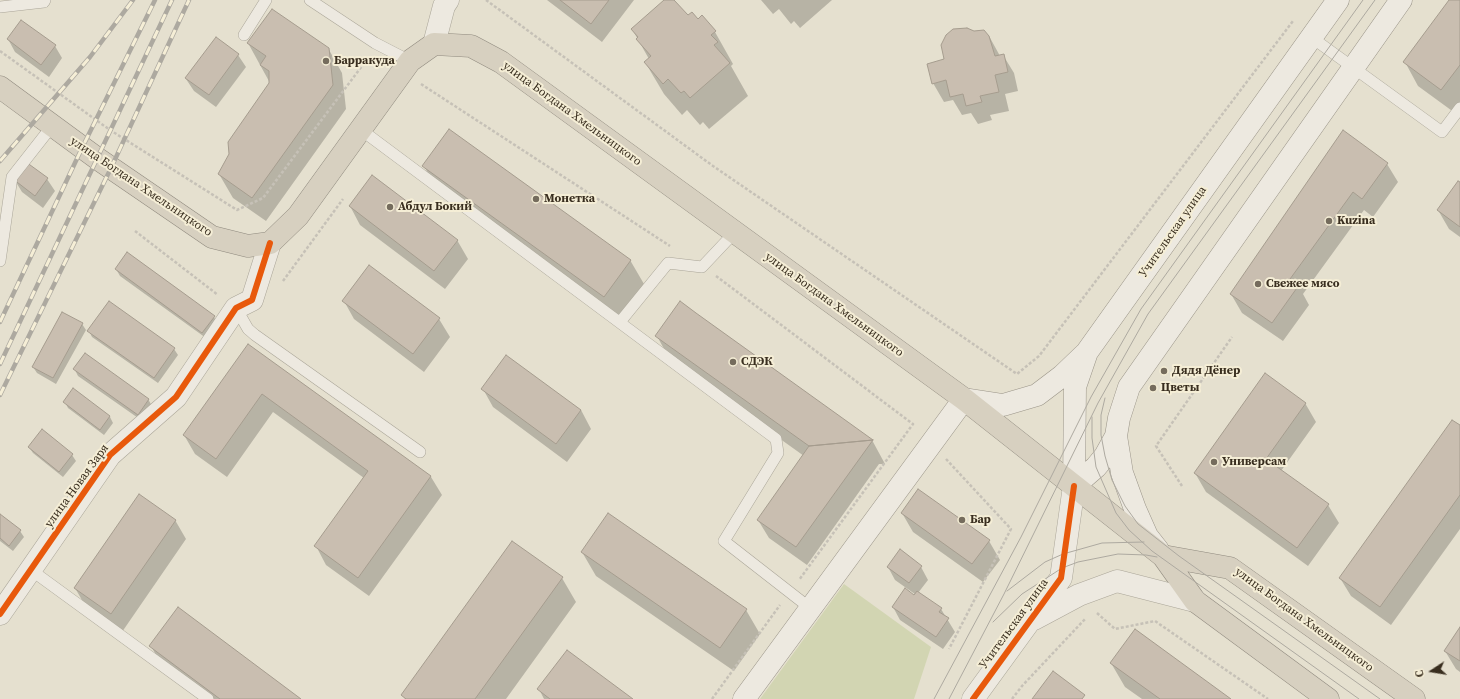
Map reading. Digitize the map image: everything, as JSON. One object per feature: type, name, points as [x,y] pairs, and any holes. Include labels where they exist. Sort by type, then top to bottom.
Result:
[{"type":"highway","points":[[270,243],[298,216],[410,61],[434,44]]},
{"type":"highway","name":"улица Богдана Хмельницкого","points":[[434,44],[471,46],[501,62],[734,233],[964,398],[1163,556],[1195,601],[1328,699]]},
{"type":"highway","name":"улица Богдана Хмельницкого","points":[[0,87],[98,159],[212,237],[248,246],[270,243]]},
{"type":"highway","name":"улица Богдана Хмельницкого","points":[[1163,556],[1230,568],[1414,699]]},
{"type":"main road","points":[[434,44],[444,6],[448,0]]},
{"type":"main road","name":"Учительская улица","points":[[973,699],[1027,622],[1061,578],[1074,486],[1075,386],[1088,352],[1338,0]]},
{"type":"main road","points":[[1163,556],[1147,536],[1122,473],[1116,436],[1119,418],[1129,387],[1401,0]]},
{"type":"main road","name":"улица Новая Заря","points":[[0,614],[110,455],[176,397],[236,308],[252,300],[270,243]]},
{"type":"main road","points":[[744,699],[964,398],[1002,405],[1037,395],[1062,376],[1088,352]]},
{"type":"main road","points":[[1074,486],[1096,467],[1105,456],[1116,436]]},
{"type":"main road","points":[[1027,622],[1079,595],[1117,581],[1195,601]]},
{"type":"lane","points":[[0,7],[44,2],[45,0]]},
{"type":"lane","points":[[244,35],[266,0]]},
{"type":"lane","points":[[310,0],[375,44],[410,61]]},
{"type":"lane","points":[[1311,37],[1442,132],[1460,108]]},
{"type":"lane","points":[[0,261],[12,177],[52,126]]},
{"type":"lane","points":[[360,129],[776,439],[778,453],[724,541],[810,608]]},
{"type":"lane","points":[[620,322],[668,263],[702,267],[734,233]]},
{"type":"lane","points":[[236,308],[248,329],[255,335],[420,452]]},
{"type":"lane","points":[[31,570],[208,699]]},
{"type":"path","points":[[486,0],[713,166],[1017,374],[1039,356],[1295,19]]},
{"type":"path","points":[[280,286],[343,200]]},
{"type":"path","points":[[135,231],[236,308]]},
{"type":"path","points":[[1182,486],[1156,446],[1232,337]]},
{"type":"path","points":[[913,424],[1011,530],[949,650]]},
{"type":"path","points":[[1094,610],[1115,629],[1155,620],[1268,699]]},
{"type":"path","points":[[1012,699],[1022,686],[1088,615]]},
{"type":"green space","points":[[844,584],[931,647],[914,699],[760,699]]},
{"type":"building","points":[[560,0],[609,0],[591,24]]},
{"type":"building","points":[[664,0],[674,0],[688,15],[692,12],[698,19],[702,15],[716,31],[711,35],[718,42],[714,45],[730,63],[690,98],[684,91],[681,93],[668,79],[663,84],[644,62],[651,56],[636,39],[638,37],[631,29]]},
{"type":"building","points":[[1449,0],[1460,0],[1460,65],[1441,90],[1403,62]]},
{"type":"building","points":[[272,9],[329,48],[333,85],[252,198],[218,174],[229,154],[228,142],[269,83],[269,71],[260,65],[266,56],[247,43]]},
{"type":"building","points":[[21,20],[56,45],[41,65],[7,39]]},
{"type":"building","points":[[967,28],[974,31],[984,30],[989,36],[995,56],[1004,54],[1008,72],[995,75],[999,92],[980,96],[982,102],[966,106],[963,94],[950,97],[946,80],[932,84],[927,64],[944,59],[941,45],[946,35],[953,29]]},
{"type":"building","points":[[216,37],[239,54],[209,95],[185,78]]},
{"type":"building","points":[[449,129],[631,260],[604,297],[422,166]]},
{"type":"building","points":[[1343,130],[1388,163],[1362,199],[1353,192],[1290,279],[1299,285],[1272,323],[1230,294]]},
{"type":"building","points":[[26,162],[48,178],[35,196],[13,179]]},
{"type":"building","points":[[372,175],[458,240],[434,271],[349,206]]},
{"type":"building","points":[[1458,181],[1460,182],[1460,227],[1437,210]]},
{"type":"building","points":[[127,252],[215,316],[202,333],[115,269]]},
{"type":"building","points":[[369,265],[440,318],[413,354],[342,301]]},
{"type":"building","points":[[109,301],[175,348],[154,378],[87,331]]},
{"type":"building","points":[[680,301],[873,440],[809,446],[655,336]]},
{"type":"building","points":[[62,312],[83,323],[53,378],[32,367]]},
{"type":"building","points":[[248,344],[431,476],[358,578],[314,546],[368,471],[262,394],[216,459],[183,435]]},
{"type":"building","points":[[85,353],[149,399],[138,415],[73,369]]},
{"type":"building","points":[[506,355],[581,410],[556,444],[481,389]]},
{"type":"building","points":[[1265,373],[1306,403],[1266,459],[1329,504],[1297,548],[1194,473]]},
{"type":"building","points":[[73,388],[110,416],[100,430],[63,402]]},
{"type":"building","points":[[1452,420],[1460,425],[1460,495],[1380,607],[1339,578]]},
{"type":"building","points":[[42,429],[73,454],[59,472],[28,447]]},
{"type":"building","points":[[873,440],[796,547],[757,520],[809,446]]},
{"type":"building","points":[[918,489],[990,540],[972,564],[901,513]]},
{"type":"building","points":[[139,494],[176,520],[111,614],[74,588]]},
{"type":"building","points":[[608,513],[747,609],[720,648],[581,552]]},
{"type":"building","points":[[0,514],[21,530],[9,546],[0,538]]},
{"type":"building","points":[[512,541],[563,577],[475,699],[406,699],[401,695]]},
{"type":"building","points":[[900,549],[922,566],[909,583],[887,567]]},
{"type":"building","points":[[905,588],[914,595],[917,591],[942,608],[939,612],[949,618],[936,637],[892,607]]},
{"type":"building","points":[[178,607],[301,699],[220,699],[149,646]]},
{"type":"building","points":[[1460,627],[1460,661],[1444,651]]},
{"type":"building","points":[[1135,629],[1231,699],[1160,699],[1110,663]]},
{"type":"building","points":[[567,650],[633,699],[550,699],[537,689]]},
{"type":"building","points":[[1053,671],[1085,695],[1082,699],[1032,699]]},
{"type":"tram line","points":[[934,699],[1021,537],[1091,397],[1141,309],[1363,0]]},
{"type":"tram line","points":[[949,699],[1004,594],[1098,403],[1148,314],[1375,0]]},
{"type":"tram line","points":[[1105,398],[1101,415],[1101,435],[1105,456],[1112,480],[1125,506],[1138,524],[1179,556],[1380,699]]},
{"type":"tram line","points":[[1092,417],[1092,438],[1096,467],[1116,513],[1129,530],[1152,551],[1359,699]]},
{"type":"tram line","points":[[1007,591],[1045,562],[1063,554],[1102,543],[1144,542]]},
{"type":"tram line","points":[[993,622],[1022,594],[1062,568],[1078,562],[1118,554],[1157,557]]},
{"type":"railway","points":[[0,161],[90,57],[133,0]]},
{"type":"railway","points":[[0,322],[82,148],[155,0]]},
{"type":"railway","points":[[0,364],[172,0]]},
{"type":"railway","points":[[0,395],[111,168],[189,0]]},
{"type":"cycle path","points":[[0,614],[110,455],[176,397],[236,308],[252,300],[270,243]]},
{"type":"cycle path","points":[[973,699],[1061,578],[1074,486]]},
{"type":"place","name":"Барракуда","points":[[326,61]]},
{"type":"place","name":"Монетка","points":[[536,199]]},
{"type":"place","name":"Абдул Бокий","points":[[390,207]]},
{"type":"place","name":"Kuzina","points":[[1329,221]]},
{"type":"place","name":"Свежее мясо","points":[[1258,284]]},
{"type":"place","name":"СДЭК","points":[[733,362]]},
{"type":"place","name":"Дядя Дёнер","points":[[1164,371]]},
{"type":"place","name":"Цветы","points":[[1153,388]]},
{"type":"place","name":"Универсам","points":[[1214,462]]},
{"type":"place","name":"Бар","points":[[962,520]]}]
